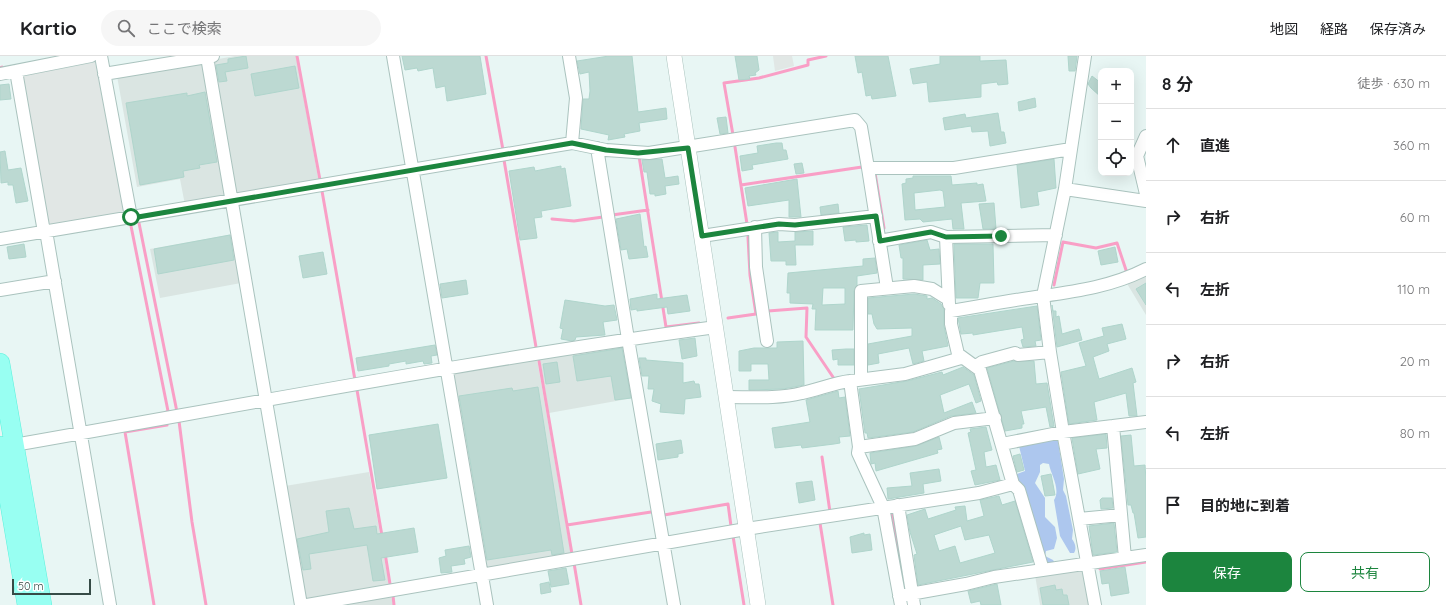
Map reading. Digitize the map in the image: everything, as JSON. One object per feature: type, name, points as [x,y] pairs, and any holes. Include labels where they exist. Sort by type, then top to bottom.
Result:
[{"type":"main road","points":[[0,363],[4,446],[28,605]]},
{"type":"main road","points":[[4,446],[42,605]]},
{"type":"street","points":[[0,74],[90,56]]},
{"type":"street","points":[[101,56],[131,217]]},
{"type":"street","points":[[104,74],[210,56],[232,201],[302,605]]},
{"type":"street","points":[[393,56],[488,605]]},
{"type":"street","points":[[569,56],[576,98],[572,143]]},
{"type":"street","points":[[674,56],[758,605]]},
{"type":"street","points":[[1085,56],[1065,189],[1043,296],[1050,352],[1063,432],[1095,605]]},
{"type":"street","points":[[16,71],[55,280],[110,605]]},
{"type":"street","points":[[0,239],[572,143],[638,153],[688,148],[855,120],[861,127],[887,288]]},
{"type":"street","points":[[1146,140],[1137,156],[1146,194]]},
{"type":"street","points":[[597,148],[674,605]]},
{"type":"street","points":[[868,168],[954,168],[1070,149]]},
{"type":"street","points":[[1065,189],[1146,201]]},
{"type":"street","points":[[702,236],[779,224],[795,225],[876,216]]},
{"type":"street","points":[[755,227],[756,267],[767,341]]},
{"type":"street","points":[[880,241],[931,232],[946,237],[1056,236]]},
{"type":"street","points":[[946,237],[948,299],[951,311],[951,324],[958,354],[961,358],[976,366],[980,370],[1014,484],[1019,490],[1043,570]]},
{"type":"street","points":[[951,311],[1043,296],[1065,294],[1130,277],[1146,269]]},
{"type":"street","points":[[0,290],[55,280]]},
{"type":"street","points":[[948,299],[932,289],[914,286],[861,291],[855,380],[859,447],[858,453],[883,507],[900,600],[913,600],[994,577],[1146,554]]},
{"type":"street","points":[[4,446],[448,369],[628,339],[716,327]]},
{"type":"street","points":[[976,366],[982,362],[1016,353],[1018,356],[1050,352]]},
{"type":"street","points":[[727,398],[784,396],[803,393],[836,382],[905,374],[961,358]]},
{"type":"street","points":[[859,447],[915,439],[954,423],[995,418]]},
{"type":"street","points":[[1002,444],[1063,432],[1146,422]]},
{"type":"street","points":[[1113,426],[1125,558]]},
{"type":"street","points":[[307,605],[746,528],[979,493],[1014,484]]},
{"type":"street","points":[[898,505],[913,600]]},
{"type":"street","points":[[1079,519],[1121,515]]},
{"type":"shaded area","points":[[235,56],[296,56],[319,183],[237,197],[233,193],[213,60]]},
{"type":"shaded area","points":[[773,56],[792,56],[794,66],[775,71]]},
{"type":"shaded area","points":[[95,62],[124,209],[121,213],[52,225],[48,222],[23,76]]},
{"type":"shaded area","points":[[204,62],[225,194],[221,198],[185,205],[180,179],[137,187],[117,76]]},
{"type":"shaded area","points":[[233,234],[241,283],[160,298],[150,249]]},
{"type":"shaded area","points":[[1146,272],[1146,315],[1126,282]]},
{"type":"shaded area","points":[[621,344],[625,348],[633,398],[549,413],[540,359]]},
{"type":"shaded area","points":[[537,359],[571,555],[489,569],[484,566],[453,377],[455,373]]},
{"type":"shaded area","points":[[1054,439],[1058,441],[1064,479],[1063,490],[1066,496],[1073,530],[1072,539],[1075,544],[1075,549],[1074,553],[1070,553],[1060,536],[1054,500],[1056,496],[1056,487],[1049,464],[1043,463],[1040,465],[1040,472],[1035,483],[1045,498],[1045,517],[1055,527],[1057,538],[1054,549],[1046,551],[1045,556],[1053,560],[1055,563],[1046,567],[1017,474],[1025,471],[1019,446]]},
{"type":"shaded area","points":[[369,472],[389,585],[308,600],[303,598],[285,486]]},
{"type":"shaded area","points":[[1084,570],[1090,605],[1040,605],[1035,575]]},
{"type":"shaded area","points":[[391,595],[393,605],[334,605]]},
{"type":"building","points":[[246,56],[248,68],[225,72],[227,81],[219,82],[216,65],[228,63],[228,59]]},
{"type":"building","points":[[402,56],[480,56],[486,94],[447,101],[445,86],[436,88],[433,68],[418,71],[417,68],[405,70]]},
{"type":"building","points":[[609,56],[632,56],[638,112],[666,108],[667,119],[639,123],[640,131],[624,134],[625,137],[608,140],[609,135],[581,129],[583,99],[589,99],[589,72],[580,74],[577,61]]},
{"type":"building","points":[[735,56],[757,56],[759,70],[755,73],[756,75],[749,76],[750,79],[739,80]]},
{"type":"building","points":[[855,56],[888,56],[896,96],[872,99],[871,95],[866,96],[862,72],[858,73]]},
{"type":"building","points":[[940,56],[980,56],[980,61],[1006,60],[1008,84],[998,85],[997,82],[981,84],[981,97],[929,102],[927,82],[913,84],[910,69],[940,64]]},
{"type":"building","points":[[1068,56],[1077,56],[1075,71],[1069,71]]},
{"type":"building","points":[[295,66],[299,88],[255,96],[251,74]]},
{"type":"building","points":[[1092,76],[1098,81],[1098,94],[1091,88],[1088,84]]},
{"type":"building","points":[[9,84],[11,99],[0,100],[0,85]]},
{"type":"building","points":[[205,92],[217,162],[199,165],[200,168],[183,171],[184,177],[140,185],[126,103],[187,93],[187,96]]},
{"type":"building","points":[[1035,98],[1036,107],[1019,111],[1018,102]]},
{"type":"building","points":[[998,113],[1001,132],[1004,132],[1006,143],[990,146],[988,131],[972,132],[971,126],[945,130],[943,118],[965,114],[966,118]]},
{"type":"building","points":[[726,117],[728,133],[720,134],[717,118]]},
{"type":"building","points":[[782,143],[783,150],[786,150],[788,159],[752,165],[753,169],[742,171],[740,156],[758,153],[757,146]]},
{"type":"building","points":[[5,151],[8,170],[21,168],[28,201],[16,203],[13,185],[8,185],[8,182],[1,183],[0,152]]},
{"type":"building","points":[[662,159],[665,178],[678,176],[679,184],[665,186],[666,194],[655,196],[655,194],[650,194],[647,172],[644,172],[642,160]]},
{"type":"building","points":[[1054,159],[1056,188],[1037,192],[1039,205],[1021,208],[1017,165]]},
{"type":"building","points":[[802,163],[804,173],[796,174],[794,164]]},
{"type":"building","points":[[561,166],[561,169],[565,168],[571,206],[541,211],[542,217],[534,218],[537,238],[520,240],[509,171],[534,167],[535,171]]},
{"type":"building","points":[[913,176],[951,176],[952,185],[983,184],[986,201],[961,203],[964,229],[953,229],[952,219],[923,222],[920,219],[905,220],[902,184],[906,183],[906,179],[913,178]],"holes":[[[940,190],[943,191],[945,207],[915,210],[914,193]]]},
{"type":"building","points":[[797,179],[801,217],[789,217],[789,200],[748,206],[745,188]]},
{"type":"building","points":[[994,203],[996,229],[983,229],[979,204]]},
{"type":"building","points":[[838,204],[839,213],[821,215],[820,207]]},
{"type":"building","points":[[640,214],[644,247],[646,246],[648,257],[629,259],[627,249],[621,250],[616,219]]},
{"type":"building","points":[[867,225],[869,241],[845,241],[843,227]]},
{"type":"building","points":[[813,231],[813,245],[795,245],[796,265],[786,265],[786,261],[771,261],[769,233],[778,232],[778,242],[795,241],[795,232]]},
{"type":"building","points":[[230,235],[234,260],[158,274],[154,249]]},
{"type":"building","points":[[927,240],[930,250],[939,249],[940,264],[923,265],[923,280],[903,279],[903,258],[901,258],[899,245]]},
{"type":"building","points":[[24,244],[26,257],[9,259],[7,247]]},
{"type":"building","points":[[954,244],[993,244],[994,283],[980,283],[978,298],[956,298]]},
{"type":"building","points":[[1115,247],[1118,262],[1101,265],[1098,251]]},
{"type":"building","points":[[323,252],[327,274],[303,278],[299,256]]},
{"type":"building","points":[[875,258],[877,273],[857,276],[857,285],[854,291],[853,330],[815,330],[816,309],[812,309],[813,304],[790,303],[790,293],[787,293],[788,273],[863,266],[863,259]],"holes":[[[823,288],[845,288],[845,304],[822,305]]]},
{"type":"building","points":[[466,280],[468,294],[442,298],[440,284]]},
{"type":"building","points":[[1146,283],[1146,305],[1136,289]]},
{"type":"building","points":[[657,294],[657,299],[687,295],[690,311],[668,314],[667,307],[637,311],[637,309],[631,310],[630,299]]},
{"type":"building","points":[[914,294],[927,296],[927,299],[932,298],[941,304],[944,309],[944,326],[948,346],[922,351],[924,361],[913,364],[909,348],[878,354],[879,363],[868,365],[868,344],[912,336],[912,328],[877,329],[874,324],[872,314],[868,314],[868,298]]},
{"type":"building","points":[[565,300],[605,306],[614,305],[617,320],[603,322],[605,335],[576,337],[575,340],[572,341],[561,339],[563,329],[560,328]]},
{"type":"building","points":[[1052,305],[1053,311],[1056,311],[1056,317],[1059,316],[1062,334],[1079,329],[1082,340],[1057,347]]},
{"type":"building","points":[[1037,306],[1041,340],[1035,341],[1036,346],[1023,347],[1021,340],[1024,339],[1022,327],[973,335],[973,333],[961,334],[958,318]]},
{"type":"building","points":[[1122,324],[1126,339],[1107,344],[1109,351],[1093,357],[1099,379],[1132,368],[1136,382],[1133,383],[1137,416],[1129,416],[1126,393],[1094,402],[1097,420],[1069,424],[1061,372],[1086,366],[1079,343],[1104,336],[1102,328]]},
{"type":"building","points":[[695,338],[697,356],[682,359],[679,340]]},
{"type":"building","points":[[803,341],[804,385],[783,389],[749,390],[749,380],[769,380],[768,364],[751,364],[751,371],[739,371],[739,351],[754,348],[777,348],[777,342]]},
{"type":"building","points":[[435,345],[437,355],[431,356],[432,363],[424,364],[423,361],[406,364],[406,361],[389,364],[389,366],[358,371],[356,358]]},
{"type":"building","points":[[622,348],[631,398],[615,400],[611,376],[577,381],[573,356]]},
{"type":"building","points":[[854,349],[854,365],[838,365],[838,359],[833,360],[832,350]]},
{"type":"building","points":[[639,358],[683,363],[683,383],[694,381],[695,384],[699,384],[701,397],[685,399],[684,414],[660,412],[661,404],[652,401],[654,389],[648,389],[649,376],[642,376]]},
{"type":"building","points":[[1014,361],[1034,361],[1036,384],[1047,383],[1054,426],[1050,427],[1046,407],[1021,411],[1024,424],[1022,424],[1022,428],[1005,431],[987,368]]},
{"type":"building","points":[[557,362],[560,382],[546,384],[543,364]]},
{"type":"building","points":[[963,367],[974,375],[981,401],[976,403],[969,384],[940,395],[944,413],[972,402],[976,413],[951,416],[913,432],[868,438],[867,433],[865,433],[859,389],[907,381],[942,372],[943,375]]},
{"type":"building","points":[[538,387],[564,553],[552,555],[551,550],[487,560],[459,396],[512,388],[513,391]]},
{"type":"building","points":[[838,391],[839,398],[845,397],[850,436],[839,437],[840,443],[834,444],[802,448],[801,445],[775,448],[772,428],[810,422],[806,400]]},
{"type":"building","points":[[438,424],[447,478],[377,489],[369,435]]},
{"type":"building","points":[[986,427],[992,450],[984,452],[986,467],[996,465],[1000,480],[975,485],[971,471],[976,470],[968,433],[971,432],[970,429]]},
{"type":"building","points":[[1106,434],[1107,448],[1096,449],[1100,469],[1078,474],[1072,438]]},
{"type":"building","points":[[1131,435],[1134,466],[1145,465],[1146,537],[1138,538],[1134,513],[1131,505],[1128,505],[1121,436]]},
{"type":"building","points":[[939,437],[942,449],[937,450],[938,453],[876,471],[875,463],[871,464],[870,453],[916,446]]},
{"type":"building","points":[[681,440],[683,453],[678,454],[678,457],[658,460],[656,444]]},
{"type":"building","points":[[1020,454],[1024,470],[1017,472],[1013,456]]},
{"type":"building","points":[[939,469],[941,481],[923,484],[924,493],[888,499],[887,488],[912,486],[910,473]]},
{"type":"building","points":[[1051,474],[1055,495],[1045,496],[1041,476]]},
{"type":"building","points":[[812,481],[815,500],[799,503],[796,483]]},
{"type":"building","points":[[999,496],[1002,505],[1015,501],[1033,562],[918,585],[914,555],[917,554],[910,532],[907,515],[925,509],[928,519],[956,510],[955,507],[965,506],[967,521],[984,516],[980,500]],"holes":[[[961,526],[965,540],[989,535],[995,553],[960,563],[955,546],[939,551],[934,535]]]},
{"type":"building","points":[[1102,498],[1112,498],[1113,508],[1101,509],[1100,500]]},
{"type":"building","points":[[349,508],[354,529],[376,526],[377,534],[414,528],[418,552],[381,558],[385,580],[373,581],[367,545],[309,554],[311,569],[303,570],[297,539],[329,532],[326,511]]},
{"type":"building","points":[[1114,523],[1117,552],[1093,555],[1089,526]]},
{"type":"building","points":[[864,533],[864,535],[870,534],[872,550],[852,553],[850,537]]},
{"type":"building","points":[[469,546],[471,557],[464,559],[465,564],[451,566],[452,572],[441,573],[439,558],[446,556],[445,550]]},
{"type":"building","points":[[1125,567],[1129,593],[1111,596],[1109,583],[1102,584],[1100,571]]},
{"type":"building","points":[[566,568],[569,584],[551,587],[548,571]]},
{"type":"building","points":[[549,582],[551,592],[541,594],[540,584]]},
{"type":"building","points":[[997,584],[1001,605],[981,605],[980,601],[971,603],[968,591]]},
{"type":"building","points":[[1055,585],[1056,590],[1062,589],[1063,595],[1067,595],[1069,605],[1043,605],[1040,588]]},
{"type":"waterway","points":[[297,56],[320,180]]},
{"type":"waterway","points":[[486,56],[503,150]]},
{"type":"waterway","points":[[733,135],[724,83],[759,78],[808,65],[808,60],[826,56]]},
{"type":"waterway","points":[[735,147],[747,224]]},
{"type":"waterway","points":[[639,156],[666,327],[699,323]]},
{"type":"waterway","points":[[504,160],[536,347]]},
{"type":"waterway","points":[[741,185],[862,167]]},
{"type":"waterway","points":[[875,173],[884,228]]},
{"type":"waterway","points":[[322,191],[355,380]]},
{"type":"waterway","points":[[612,215],[648,210]]},
{"type":"waterway","points":[[552,219],[574,221],[603,217]]},
{"type":"waterway","points":[[139,223],[177,412]]},
{"type":"waterway","points":[[131,226],[168,411],[165,413]]},
{"type":"waterway","points":[[748,237],[750,275],[756,314]]},
{"type":"waterway","points":[[1054,285],[1063,242],[1096,248],[1117,243],[1127,273]]},
{"type":"waterway","points":[[768,311],[807,308],[806,337],[835,380]]},
{"type":"waterway","points":[[728,318],[756,314]]},
{"type":"waterway","points":[[539,361],[572,554]]},
{"type":"waterway","points":[[357,390],[382,536]]},
{"type":"waterway","points":[[179,421],[192,522],[206,605]]},
{"type":"waterway","points":[[154,605],[125,432],[167,425]]},
{"type":"waterway","points":[[822,457],[830,512]]},
{"type":"waterway","points":[[664,515],[728,504],[731,526]]},
{"type":"waterway","points":[[891,510],[905,592]]},
{"type":"waterway","points":[[567,525],[651,512]]},
{"type":"waterway","points":[[820,523],[833,605]]},
{"type":"waterway","points":[[733,536],[744,605]]},
{"type":"waterway","points":[[385,553],[390,584]]},
{"type":"waterway","points":[[1100,569],[1146,562]]},
{"type":"waterway","points":[[574,563],[581,605]]},
{"type":"waterway","points":[[393,596],[394,605]]},
{"type":"waterway","points":[[906,598],[907,605]]},
{"type":"route","points":[[131,217],[572,143],[606,150],[638,153],[688,148],[702,236],[779,224],[795,225],[876,216],[880,241],[931,232],[946,237],[1001,236]]}]
